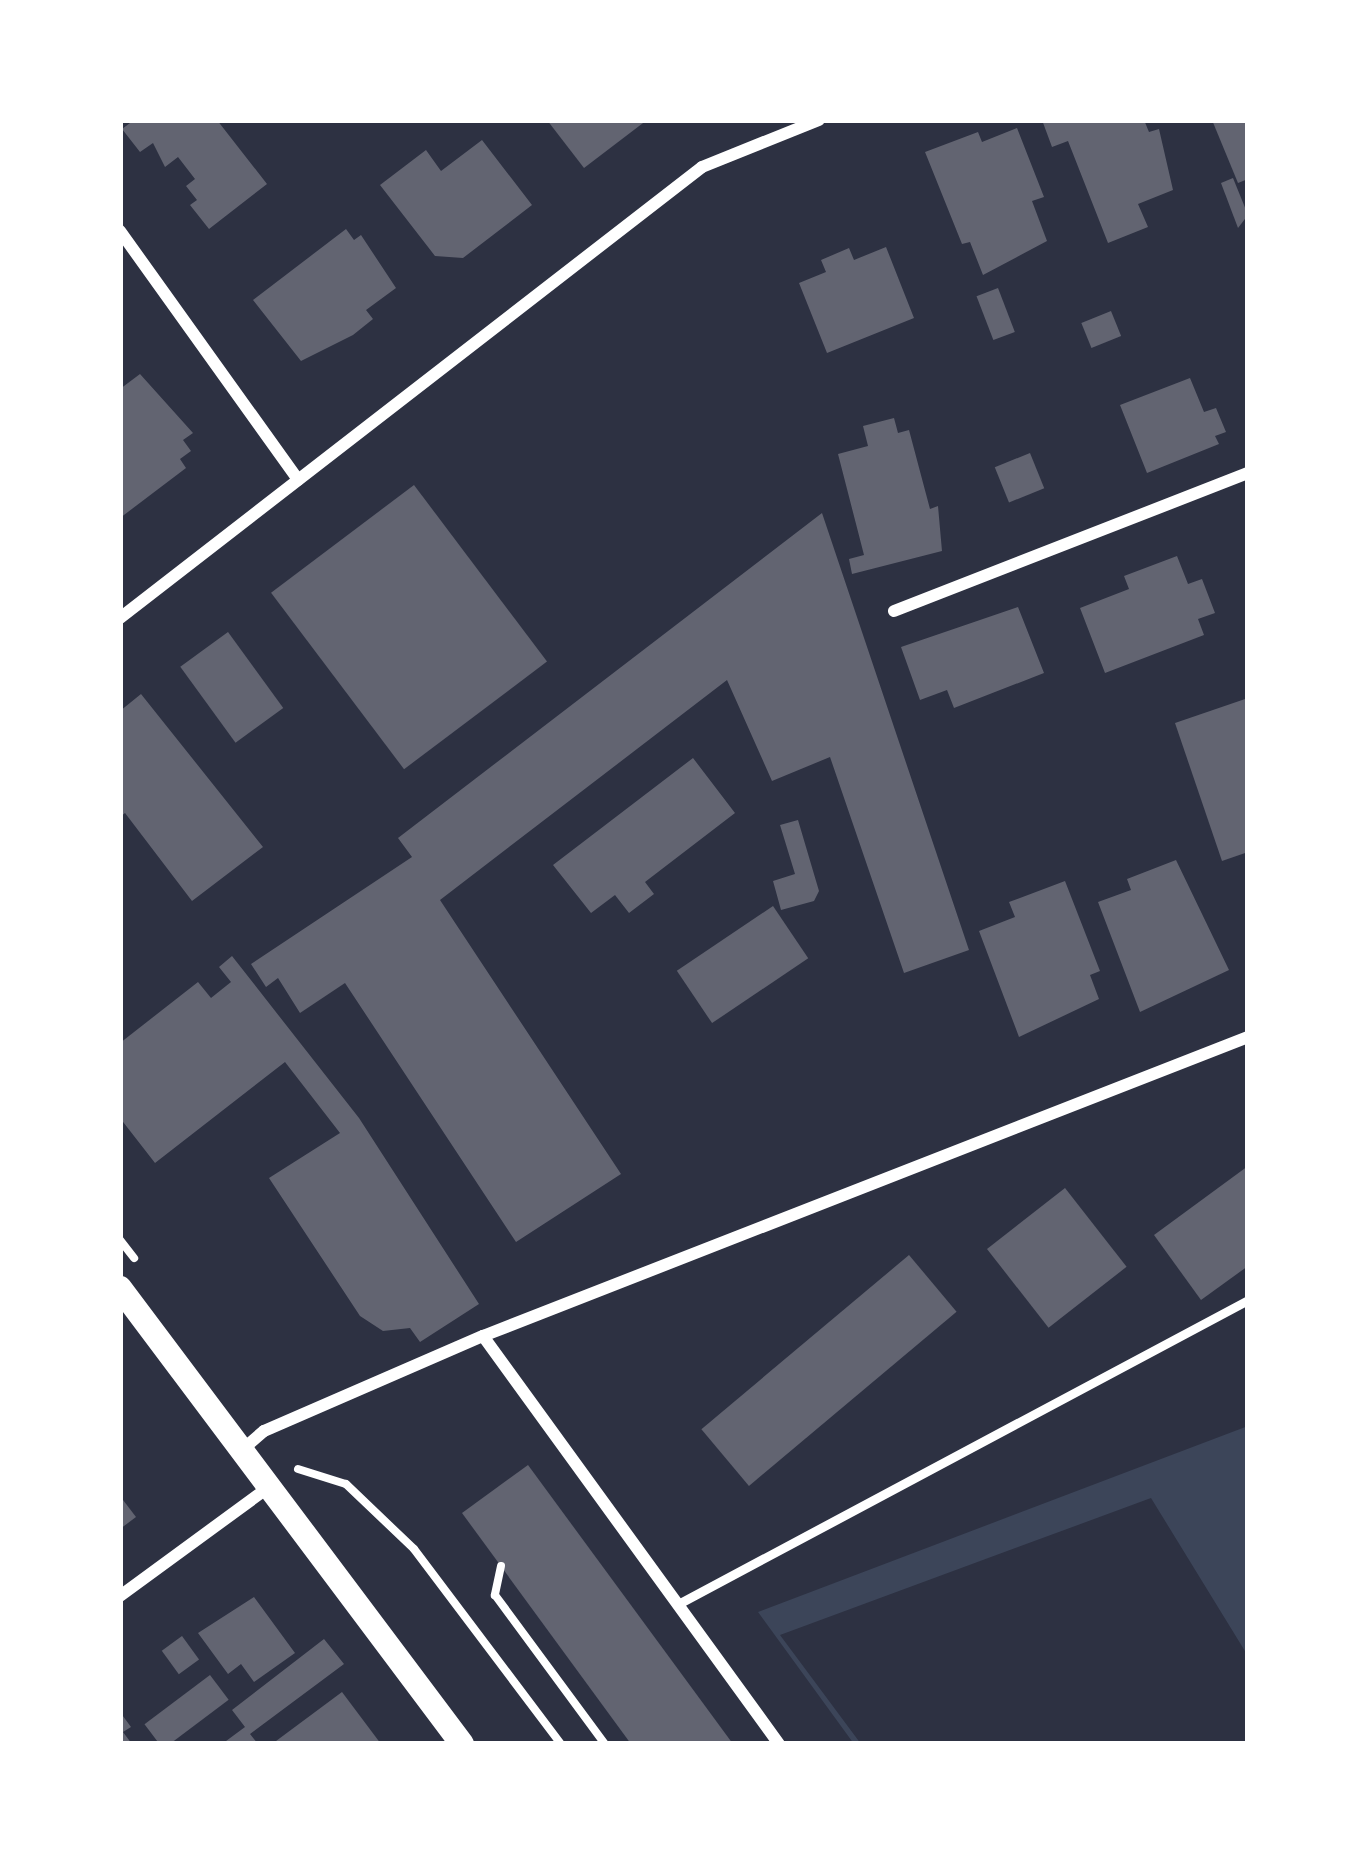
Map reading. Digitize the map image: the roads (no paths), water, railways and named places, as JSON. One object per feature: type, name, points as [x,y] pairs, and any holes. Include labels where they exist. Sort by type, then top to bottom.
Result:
[{"type":"main road","points":[[120,1288],[462,1744]]},
{"type":"street","points":[[120,618],[702,167],[819,120]]},
{"type":"street","points":[[120,231],[298,480]]},
{"type":"street","points":[[894,611],[1248,473]]},
{"type":"street","points":[[242,1450],[264,1431],[483,1336],[1248,1037]]},
{"type":"street","points":[[483,1336],[779,1744]]},
{"type":"street","points":[[120,1596],[270,1487]]},
{"type":"lane","points":[[680,1603],[1248,1300]]}]
